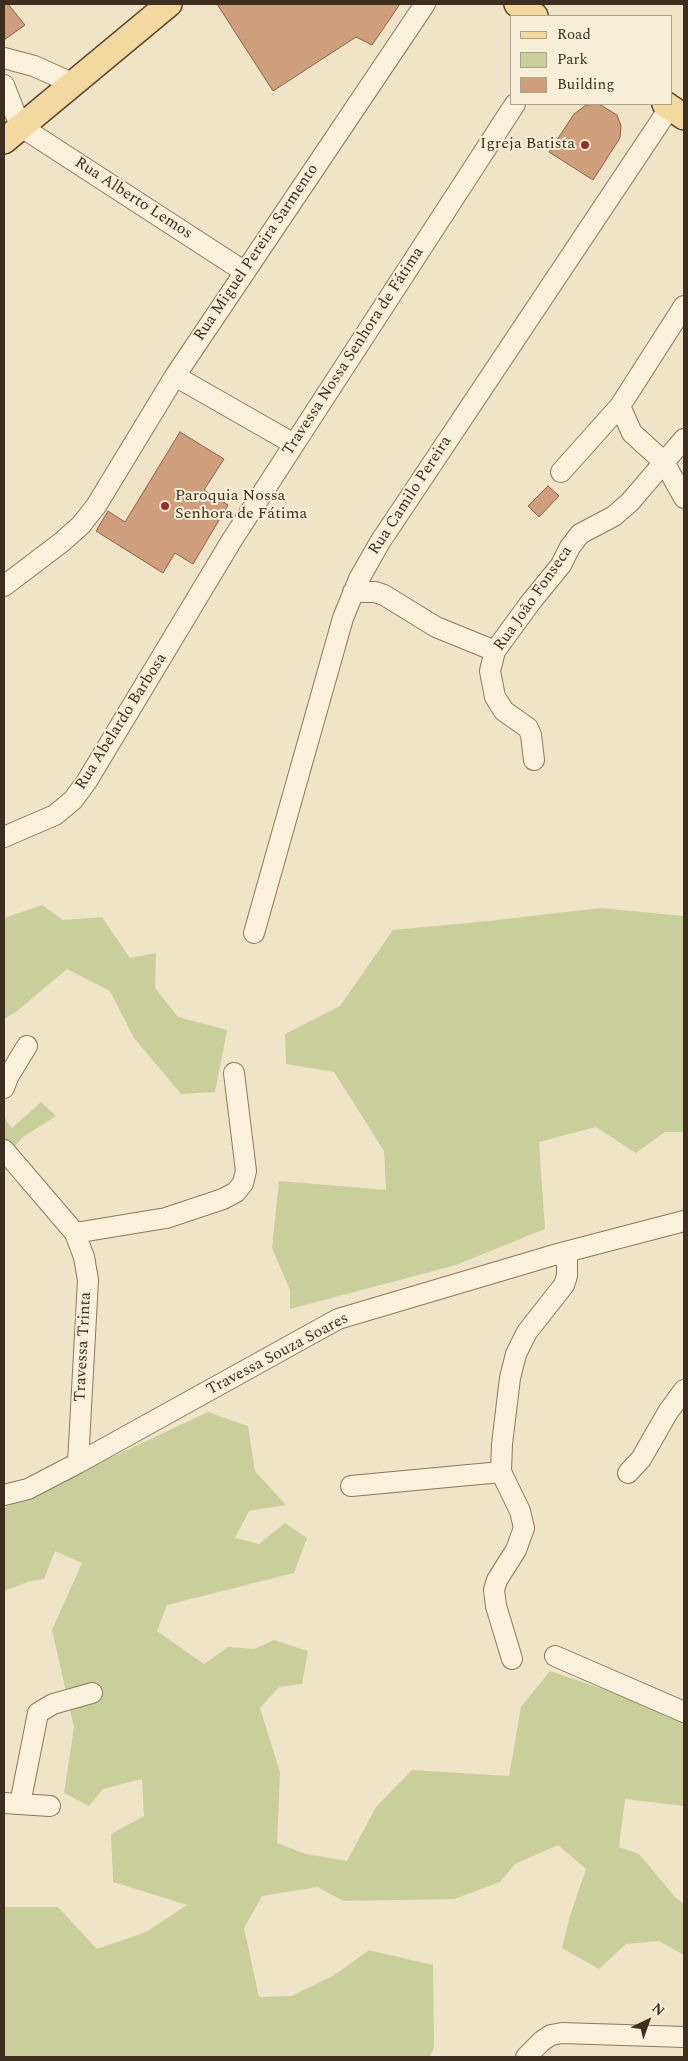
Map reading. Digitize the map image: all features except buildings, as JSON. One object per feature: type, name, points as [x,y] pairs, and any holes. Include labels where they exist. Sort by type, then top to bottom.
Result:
[{"type":"main road","points":[[9,134],[169,4]]},
{"type":"main road","points":[[517,4],[534,15]]},
{"type":"street","name":"Rua Miguel Pereira Sarmento","points":[[4,586],[62,542],[81,525],[96,506],[175,376],[424,4]]},
{"type":"street","points":[[4,79],[13,61],[34,66],[72,83]]},
{"type":"street","points":[[4,84],[9,134]]},
{"type":"street","name":"Travessa Nossa Senhora de Fátima","points":[[196,602],[232,540],[514,105]]},
{"type":"street","name":"Rua Camilo Pereira","points":[[254,933],[321,693],[343,618],[353,592],[380,542],[673,109]]},
{"type":"street","name":"Rua Alberto Lemos","points":[[9,134],[245,272]]},
{"type":"street","points":[[561,472],[620,406],[684,306]]},
{"type":"street","points":[[175,376],[294,444]]},
{"type":"street","points":[[620,406],[632,432],[664,462],[684,498]]},
{"type":"street","name":"Rua João Fonseca","points":[[534,760],[531,734],[528,728],[504,711],[495,697],[490,671],[495,651],[530,603],[561,566],[570,547],[580,534],[614,516],[630,502],[684,439]]},
{"type":"street","points":[[353,592],[375,592],[384,595],[436,627],[495,651]]},
{"type":"street","name":"Rua Abelardo Barbosa","points":[[4,837],[55,815],[73,800],[92,773],[196,602]]},
{"type":"street","points":[[4,1088],[8,1077],[27,1046]]},
{"type":"street","points":[[75,1234],[166,1218],[223,1199],[236,1192],[243,1183],[246,1170],[234,1073]]},
{"type":"street","name":"Travessa Trinta","points":[[4,1150],[75,1234],[84,1257],[88,1280],[78,1463]]},
{"type":"street","name":"Travessa Souza Soares","points":[[4,1495],[28,1489],[78,1463],[338,1319],[567,1252],[684,1222]]},
{"type":"street","points":[[512,1658],[496,1606],[494,1590],[497,1580],[518,1545],[524,1528],[520,1510],[501,1472],[502,1444],[510,1378],[516,1354],[527,1332],[564,1286],[567,1276],[567,1252]]},
{"type":"street","points":[[628,1473],[641,1459],[668,1412],[684,1390]]},
{"type":"street","points":[[351,1486],[501,1472]]},
{"type":"street","points":[[556,1656],[684,1712]]},
{"type":"street","points":[[50,1806],[12,1804],[38,1713],[53,1704],[92,1693]]},
{"type":"street","points":[[526,2057],[542,2041],[551,2035],[562,2033],[684,2037]]},
{"type":"green space","points":[[42,905],[63,920],[102,917],[130,958],[156,953],[155,988],[178,1017],[227,1030],[215,1092],[181,1094],[134,1038],[110,991],[67,969],[16,1012],[4,1019],[4,918]]},
{"type":"green space","points":[[601,908],[684,916],[684,1132],[665,1132],[636,1153],[596,1127],[539,1142],[545,1229],[456,1265],[290,1309],[290,1290],[272,1248],[279,1181],[386,1190],[384,1151],[334,1072],[286,1064],[285,1034],[340,1006],[393,930]]},
{"type":"green space","points":[[41,1102],[56,1116],[23,1137],[4,1159],[4,1117],[12,1128]]},
{"type":"green space","points":[[208,1412],[248,1426],[255,1471],[286,1505],[249,1511],[235,1538],[259,1544],[285,1523],[307,1538],[294,1573],[167,1605],[157,1631],[204,1664],[228,1647],[254,1649],[274,1640],[308,1651],[302,1684],[279,1687],[260,1708],[280,1772],[277,1843],[306,1854],[347,1861],[376,1807],[412,1770],[509,1776],[521,1707],[550,1671],[669,1712],[684,1720],[684,1806],[625,1799],[619,1847],[639,1854],[675,1897],[684,1904],[684,1955],[659,1941],[626,1944],[599,1969],[562,1948],[570,1916],[586,1869],[558,1845],[515,1864],[500,1882],[454,1899],[343,1901],[318,1887],[262,1896],[244,1928],[259,1997],[291,1996],[333,1976],[369,1950],[433,1965],[434,2047],[430,2057],[4,2057],[4,1907],[58,1907],[97,1949],[146,1932],[187,1905],[113,1882],[111,1834],[144,1816],[142,1779],[103,1789],[89,1806],[64,1793],[74,1727],[52,1630],[82,1563],[55,1551],[44,1579],[30,1581],[4,1591],[4,1508]]},
{"type":"place","name":"Igreja Batista","points":[[585,145]]},
{"type":"place","name":"Paroquia Nossa Senhora de Fátima","points":[[165,506]]}]
